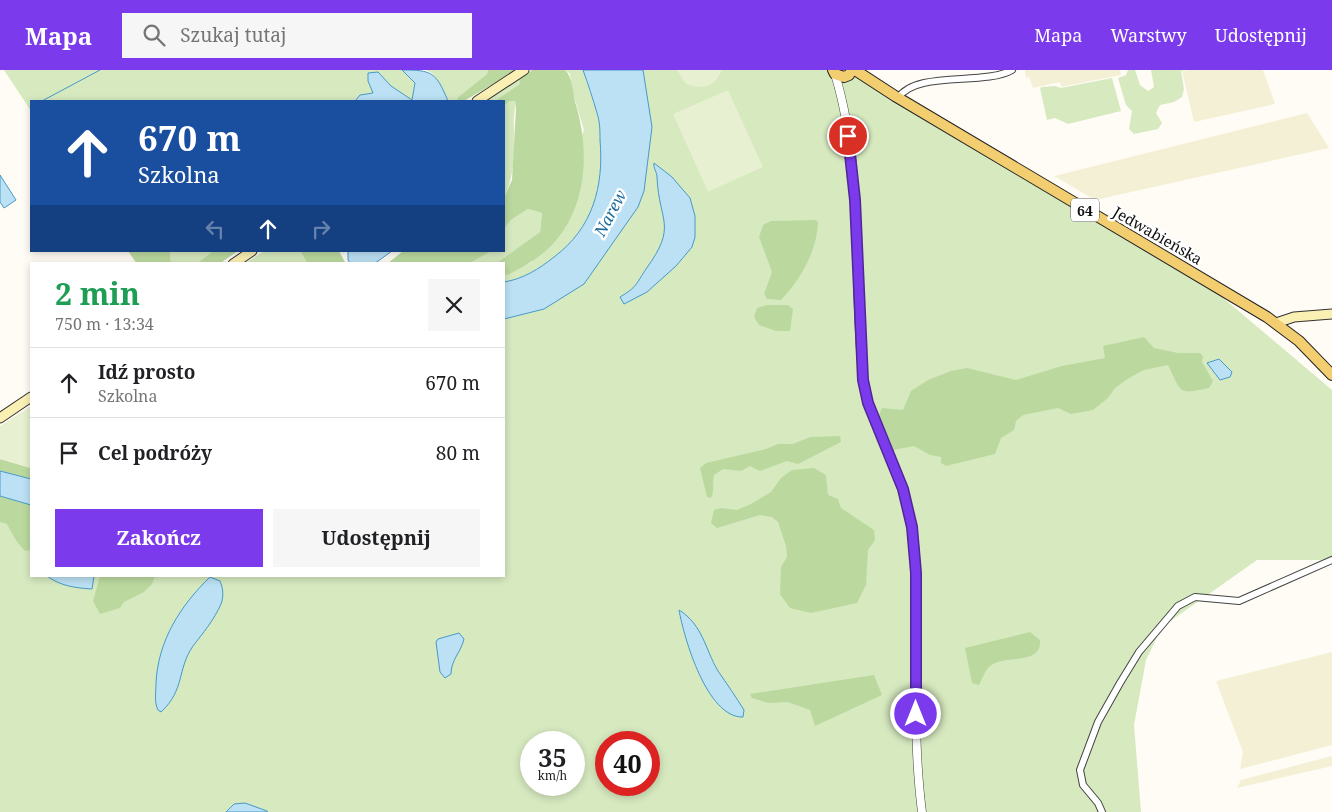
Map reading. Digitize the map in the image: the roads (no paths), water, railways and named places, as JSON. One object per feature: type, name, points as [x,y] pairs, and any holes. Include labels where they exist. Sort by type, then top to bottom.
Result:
[{"type":"main road","points":[[479,100],[520,73]]},
{"type":"main road","name":"Jedwabieńska","points":[[845,73],[896,97],[1276,323]]},
{"type":"main road","points":[[236,262],[251,252]]},
{"type":"main road","points":[[1276,323],[1294,317],[1332,314]]},
{"type":"main road","name":"64","points":[[1276,323],[1303,345],[1332,376]]},
{"type":"main road","points":[[0,418],[30,398]]},
{"type":"street","points":[[896,97],[923,84],[986,77],[1012,70]]},
{"type":"street","points":[[845,73],[842,104],[855,200],[863,380],[868,403],[903,489],[914,537],[916,573],[916,749],[922,812]]},
{"type":"street","points":[[1102,812],[1098,803],[1083,785],[1080,770],[1098,722],[1120,683],[1139,652],[1178,606],[1195,597],[1239,601],[1332,560]]},
{"type":"water","points":[[402,70],[427,72],[432,75],[440,84],[448,100],[412,100],[415,83]]},
{"type":"water","name":"Narew","points":[[583,70],[643,70],[652,127],[644,191],[638,207],[584,284],[544,309],[505,319],[505,282],[518,279],[537,269],[567,246],[587,219],[593,205],[600,174],[601,157],[600,126]]},
{"type":"water","points":[[378,72],[391,86],[412,100],[356,100],[360,95],[373,93],[368,81],[368,73]]},
{"type":"water","points":[[654,163],[672,177],[690,198],[695,216],[695,237],[692,247],[676,266],[647,292],[624,304],[620,297],[630,291],[638,282],[656,254],[664,233]]},
{"type":"water","points":[[0,175],[16,200],[4,208],[0,202]]},
{"type":"water","points":[[348,252],[391,252],[377,262],[350,262]]},
{"type":"water","points":[[1219,359],[1232,372],[1230,377],[1220,380],[1207,363]]},
{"type":"water","points":[[0,471],[30,479],[30,505],[0,496]]},
{"type":"water","points":[[49,577],[94,577],[92,589],[68,586]]},
{"type":"water","points":[[210,577],[220,581],[223,592],[221,604],[212,621],[188,655],[174,696],[161,712],[156,704],[156,683],[161,653],[166,639],[180,612]]},
{"type":"water","points":[[679,610],[693,623],[703,638],[718,671],[744,710],[743,717],[730,714],[719,705],[708,691],[692,656]]},
{"type":"water","points":[[459,633],[464,639],[463,644],[451,669],[451,674],[445,678],[440,672],[436,642],[438,639]]},
{"type":"water","points":[[245,803],[268,812],[226,812],[234,804]]},
{"type":"waterway","points":[[44,100],[100,70]]}]
